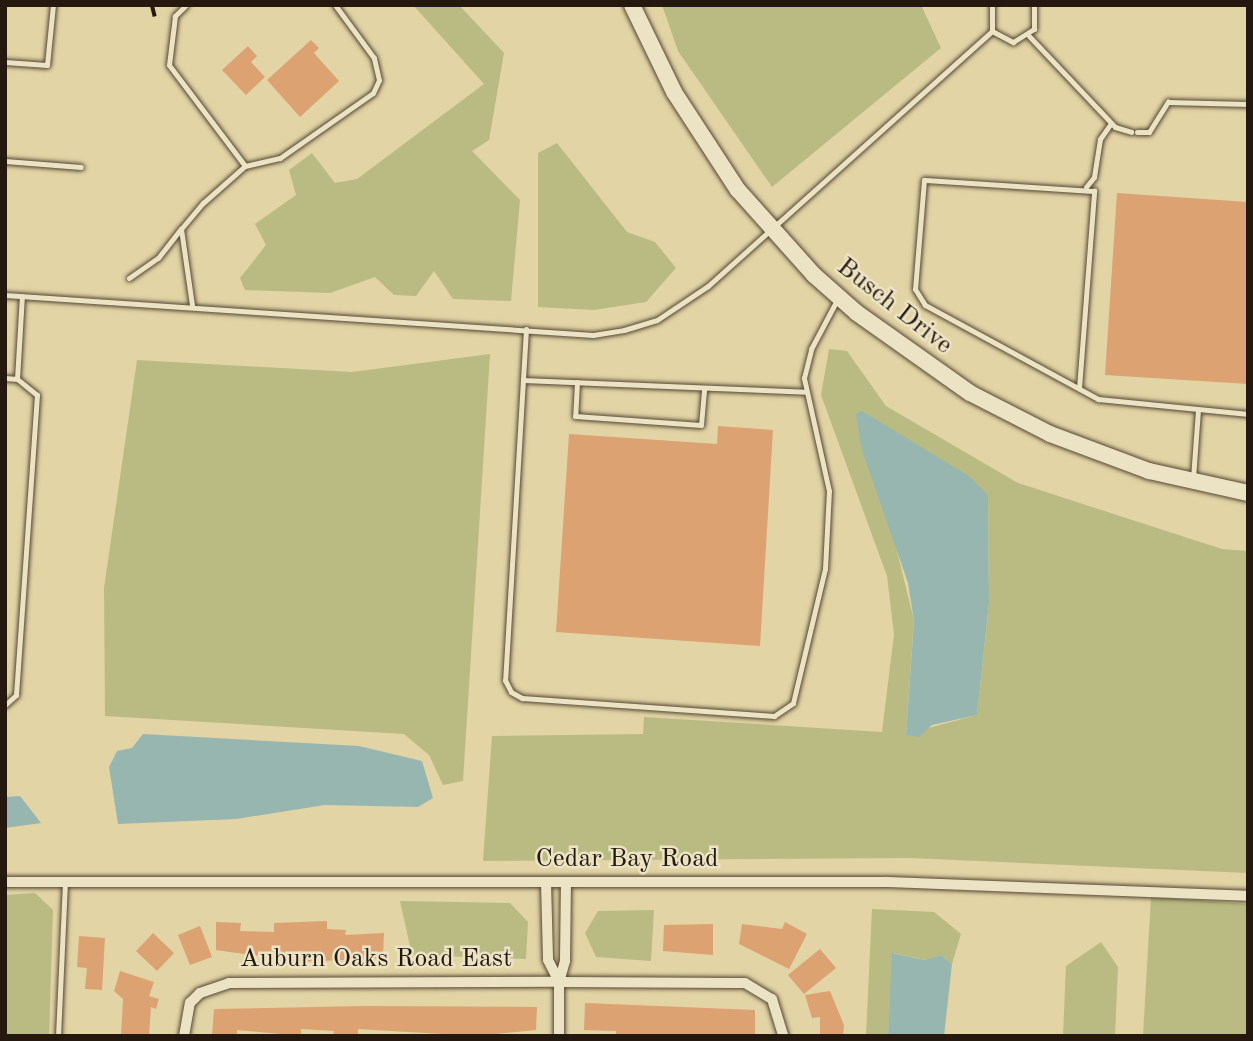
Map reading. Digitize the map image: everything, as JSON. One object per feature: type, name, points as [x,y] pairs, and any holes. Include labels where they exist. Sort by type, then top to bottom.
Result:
[{"type":"street","name":"Busch Drive","points":[[632,5],[705,144],[771,230],[838,298],[931,369],[1010,415],[1107,456],[1192,481],[1248,493]]},
{"type":"street","points":[[546,882],[548,960],[559,982]]},
{"type":"street","points":[[559,1036],[559,982],[565,961],[566,882]]},
{"type":"street","name":"Cedar Bay Road","points":[[5,883],[962,883],[1248,896]]},
{"type":"street","points":[[559,982],[745,983],[772,999],[783,1036]]},
{"type":"street","name":"Auburn Oaks Road East","points":[[184,1036],[190,1003],[200,993],[229,983],[559,982]]},
{"type":"lane","points":[[5,62],[47,65],[53,5]]},
{"type":"lane","points":[[186,5],[175,16],[169,65],[245,166]]},
{"type":"lane","points":[[129,278],[158,258],[181,229],[245,166],[280,158],[373,93],[379,80],[374,58],[335,5]]},
{"type":"lane","points":[[5,295],[192,305],[593,335],[657,320],[708,286],[992,31],[992,5]]},
{"type":"lane","points":[[992,31],[1013,42],[1029,36],[1037,21],[1034,5]]},
{"type":"lane","points":[[1029,36],[1111,123],[1134,132],[1149,132],[1168,102],[1248,104]]},
{"type":"lane","points":[[1086,187],[1094,177],[1100,139],[1111,123]]},
{"type":"lane","points":[[5,161],[80,167]]},
{"type":"lane","points":[[1086,187],[924,180],[915,289],[925,305],[1098,399],[1248,414]]},
{"type":"lane","points":[[1079,388],[1094,198],[1086,187]]},
{"type":"lane","points":[[181,229],[192,305]]},
{"type":"lane","points":[[16,379],[22,296]]},
{"type":"lane","points":[[526,329],[505,680],[511,692],[522,698],[774,716],[793,703],[825,569],[829,491],[806,392],[811,349],[838,298]]},
{"type":"lane","points":[[5,378],[16,379],[37,395],[16,695],[5,705]]},
{"type":"lane","points":[[523,380],[806,392]]},
{"type":"lane","points":[[577,383],[575,416],[701,425],[704,388]]},
{"type":"lane","points":[[1192,481],[1198,410]]},
{"type":"lane","points":[[58,1036],[65,883]]},
{"type":"green space","points":[[413,5],[459,5],[504,53],[489,140],[472,151],[520,200],[511,301],[453,299],[434,271],[416,296],[394,295],[375,277],[330,293],[245,290],[240,278],[266,245],[255,224],[296,195],[289,170],[312,153],[335,183],[357,179],[484,84]]},
{"type":"green space","points":[[662,5],[921,5],[941,48],[772,187],[678,51]]},
{"type":"green space","points":[[557,143],[627,232],[655,242],[676,268],[646,302],[594,310],[538,307],[538,153]]},
{"type":"green space","points":[[829,349],[847,351],[886,406],[1018,483],[1222,549],[1248,551],[1248,873],[910,858],[483,861],[492,736],[643,734],[644,717],[882,732],[894,634],[887,576],[821,395]],"holes":[[[862,411],[988,495],[989,603],[977,715],[906,734],[914,620]]]},
{"type":"green space","points":[[490,354],[463,781],[443,785],[429,755],[404,734],[105,716],[104,588],[137,360],[352,372]]},
{"type":"green space","points":[[35,893],[53,910],[49,1036],[5,1036],[5,895]]},
{"type":"green space","points":[[1151,897],[1248,904],[1248,1036],[1143,1036]]},
{"type":"green space","points":[[400,901],[510,903],[528,922],[526,959],[412,955]]},
{"type":"green space","points":[[872,909],[934,912],[961,934],[952,964],[941,955],[926,960],[893,953],[888,1036],[866,1036]]},
{"type":"green space","points":[[654,910],[651,961],[596,957],[585,933],[598,911]]},
{"type":"green space","points":[[1101,942],[1118,967],[1115,1036],[1063,1036],[1066,966]]},
{"type":"water","points":[[862,411],[969,476],[988,495],[989,603],[977,715],[932,725],[919,737],[906,735],[914,621],[908,583],[862,450],[856,414]]},
{"type":"water","points":[[143,734],[359,746],[422,761],[433,798],[418,807],[325,805],[236,819],[118,824],[109,767],[117,751],[132,748]]},
{"type":"water","points":[[20,796],[41,823],[5,828],[5,797]]},
{"type":"water","points":[[892,953],[925,960],[941,955],[952,964],[944,1036],[888,1036]]},
{"type":"building","points":[[311,40],[319,48],[314,53],[339,81],[300,117],[267,80]]},
{"type":"building","points":[[248,46],[257,56],[251,62],[265,77],[246,95],[222,70]]},
{"type":"building","points":[[1117,193],[1248,202],[1248,384],[1105,375]]},
{"type":"building","points":[[718,426],[773,430],[760,646],[556,632],[569,434],[717,444]]},
{"type":"building","points":[[327,921],[327,929],[346,930],[345,935],[384,933],[383,958],[301,962],[216,950],[216,922],[241,923],[240,931],[274,932],[274,923]]},
{"type":"building","points":[[785,922],[807,934],[789,969],[739,944],[742,924],[782,929]]},
{"type":"building","points":[[713,924],[713,955],[663,951],[664,925]]},
{"type":"building","points":[[200,926],[212,957],[190,965],[178,935]]},
{"type":"building","points":[[153,933],[174,953],[157,971],[136,951]]},
{"type":"building","points":[[79,936],[105,938],[102,990],[85,989],[87,968],[77,967]]},
{"type":"building","points":[[820,949],[836,968],[804,994],[788,975]]},
{"type":"building","points":[[120,971],[154,982],[149,996],[159,999],[156,1009],[151,1007],[149,1036],[121,1036],[123,999],[114,991]]},
{"type":"building","points":[[830,991],[844,1025],[843,1036],[820,1036],[820,1017],[812,1018],[805,995]]},
{"type":"building","points":[[585,1003],[755,1010],[755,1036],[616,1036],[616,1031],[584,1030]]},
{"type":"building","points":[[537,1007],[536,1030],[476,1036],[358,1029],[358,1036],[333,1036],[334,1031],[301,1029],[301,1036],[237,1030],[237,1036],[212,1036],[214,1009]]},
{"type":"railway","points":[[152,5],[156,21]]}]
